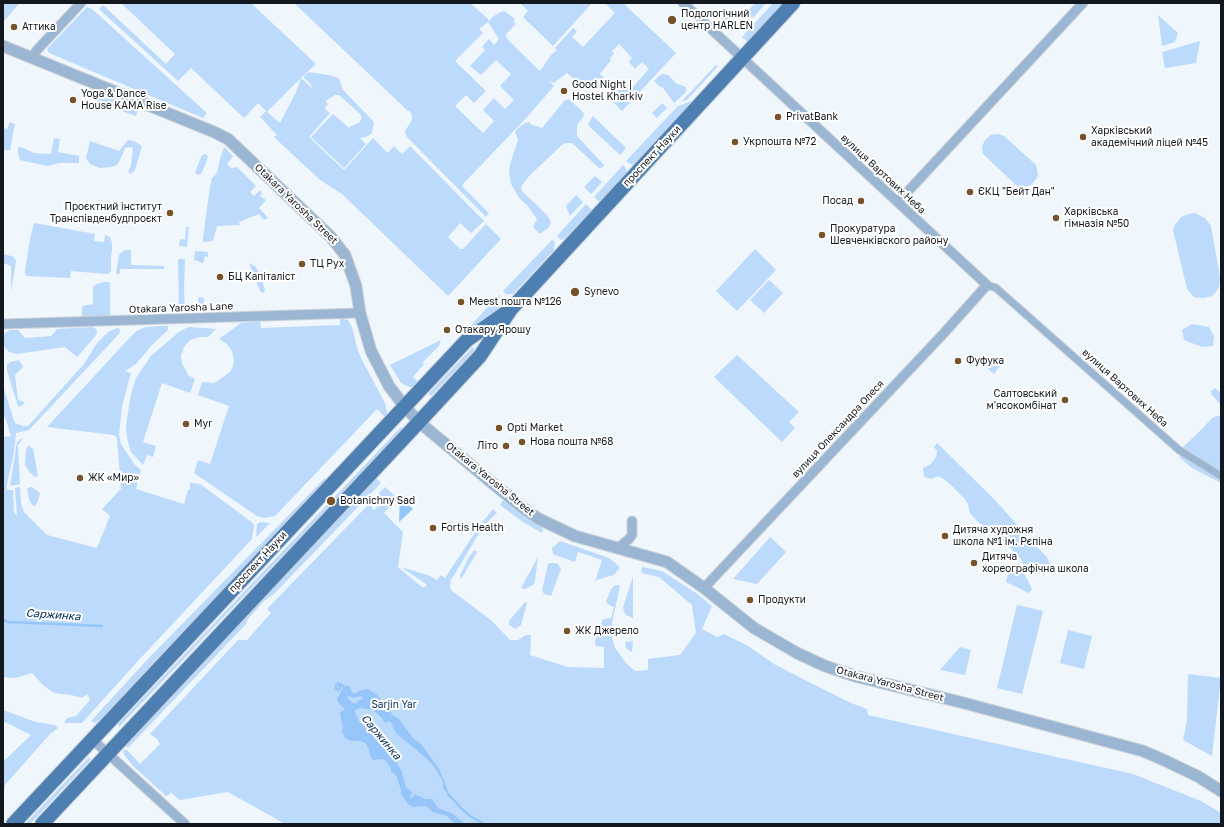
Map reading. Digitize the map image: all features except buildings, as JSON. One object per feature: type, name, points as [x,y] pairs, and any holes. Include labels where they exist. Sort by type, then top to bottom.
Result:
[{"type":"main road","name":"проспект Науки","points":[[42,824],[480,356],[511,309],[793,3]]},
{"type":"main road","name":"проспект Науки","points":[[13,824],[467,340],[511,309]]},
{"type":"street","points":[[32,57],[81,3]]},
{"type":"street","name":"вулиця Вартових Неба","points":[[683,3],[987,285],[996,288],[1179,450],[1221,476]]},
{"type":"street","points":[[898,202],[1083,3]]},
{"type":"street","name":"Otakara Yarosha Street","points":[[3,46],[228,139],[331,237],[345,255],[356,286],[360,313],[371,351],[389,386],[405,407],[419,422],[512,499],[539,519],[575,536],[667,562],[704,588],[761,632],[797,653],[825,666],[858,677],[979,707],[1143,751],[1199,777],[1221,791]]},
{"type":"street","name":"вулиця Олександра Олеся","points":[[704,588],[987,285]]},
{"type":"street","name":"Otakara Yarosha Lane","points":[[3,324],[360,313]]},
{"type":"street","points":[[617,549],[632,535],[632,521]]},
{"type":"street","points":[[92,739],[185,824]]},
{"type":"green space","points":[[3,3],[20,3],[3,22]]},
{"type":"green space","points":[[121,3],[255,3],[253,5],[316,64],[301,78],[313,89],[310,83],[304,78],[309,72],[336,77],[339,79],[343,90],[374,122],[371,134],[360,138],[366,144],[344,168],[311,137],[333,114],[349,128],[359,123],[362,118],[360,114],[339,95],[335,95],[327,100],[326,102],[328,104],[325,109],[330,113],[309,137],[344,170],[373,138],[388,153],[394,146],[402,154],[410,146],[484,221],[471,233],[460,223],[448,237],[460,249],[463,249],[486,224],[501,239],[448,296],[342,194],[320,180],[274,137],[277,135],[260,117],[266,111],[258,103],[244,118],[191,68],[178,81],[99,9],[103,5],[166,64],[175,54]],"holes":[[[301,78],[296,92],[280,123],[267,112]]]},
{"type":"green space","points":[[294,3],[470,3],[488,19],[488,22],[494,16],[504,11],[514,18],[515,25],[506,34],[506,37],[540,71],[551,55],[557,50],[555,48],[573,28],[577,31],[572,37],[583,47],[615,13],[605,3],[623,3],[676,53],[622,111],[610,99],[625,83],[631,89],[649,69],[642,62],[635,69],[629,62],[632,58],[619,44],[612,51],[614,54],[610,58],[611,60],[600,74],[606,80],[598,88],[594,84],[588,89],[585,88],[567,73],[554,83],[549,81],[554,86],[462,186],[489,213],[486,217],[407,137],[405,131],[412,120],[410,111],[408,111]],"holes":[[[488,22],[499,39],[494,45],[489,39],[482,47],[485,50],[470,66],[481,75],[496,60],[511,74],[500,86],[514,100],[505,109],[494,98],[483,110],[494,121],[483,133],[455,106],[466,95],[474,103],[486,91],[455,61],[483,33],[479,29]]]},
{"type":"green space","points":[[520,3],[592,3],[553,46],[523,17],[528,11]]},
{"type":"green space","points":[[755,3],[766,3],[753,18],[747,12]]},
{"type":"green space","points":[[773,3],[786,3],[749,43],[742,37]]},
{"type":"green space","points":[[87,7],[92,9],[207,113],[203,118],[49,53],[47,49]]},
{"type":"green space","points":[[721,9],[731,17],[727,21],[725,19],[723,21],[717,15]]},
{"type":"green space","points":[[1158,15],[1178,33],[1175,42],[1162,46]]},
{"type":"green space","points":[[1200,41],[1196,63],[1165,68],[1162,52]]},
{"type":"green space","points":[[716,65],[718,66],[687,100],[682,101]]},
{"type":"green space","points":[[662,74],[668,75],[677,84],[686,88],[686,92],[674,103],[663,88],[654,81]]},
{"type":"green space","points":[[102,92],[136,105],[138,109],[136,116],[96,102],[99,93]]},
{"type":"green space","points":[[569,99],[584,113],[577,125],[577,136],[604,165],[603,167],[599,168],[572,143],[566,143],[530,175],[522,185],[521,190],[547,215],[551,222],[549,227],[540,234],[533,227],[537,219],[527,205],[520,199],[511,184],[509,172],[510,165],[518,140],[515,132],[525,123],[529,122],[532,125],[542,128],[564,101]]},
{"type":"green space","points":[[691,101],[679,119],[635,165],[626,161],[678,106]]},
{"type":"green space","points":[[662,103],[667,108],[657,118],[652,113]]},
{"type":"green space","points":[[593,116],[626,148],[620,155],[590,127],[588,124]]},
{"type":"green space","points":[[10,122],[15,124],[10,150],[3,150],[3,128],[7,129]]},
{"type":"green space","points":[[998,134],[1004,136],[1036,165],[1038,173],[1037,178],[1031,185],[1024,187],[1016,185],[983,154],[982,146],[985,140],[991,135]]},
{"type":"green space","points":[[54,138],[60,139],[58,152],[79,156],[79,163],[59,163],[47,166],[20,160],[18,148],[21,147],[34,153],[51,154]]},
{"type":"green space","points":[[128,140],[134,141],[142,146],[135,170],[131,174],[128,172],[131,166],[133,148],[125,148],[117,165],[111,167],[100,168],[90,164],[86,158],[90,141],[119,151]]},
{"type":"green space","points":[[224,147],[233,156],[227,164],[231,168],[237,167],[256,186],[250,192],[254,196],[260,190],[262,193],[260,196],[266,200],[259,208],[268,218],[264,220],[259,214],[239,222],[240,225],[217,226],[213,241],[204,242],[203,239],[210,186],[212,178],[217,173]]},
{"type":"green space","points":[[205,154],[208,156],[206,163],[201,174],[198,175],[195,173],[202,155]]},
{"type":"green space","points":[[623,165],[627,172],[625,176],[600,202],[594,197]]},
{"type":"green space","points":[[595,176],[602,182],[591,194],[584,187]]},
{"type":"green space","points":[[576,195],[583,202],[570,216],[566,206]]},
{"type":"green space","points":[[586,204],[592,210],[566,238],[561,240],[557,236]]},
{"type":"green space","points":[[1194,213],[1205,218],[1211,226],[1220,277],[1219,287],[1216,292],[1212,296],[1203,298],[1194,297],[1187,289],[1173,230],[1181,217]]},
{"type":"green space","points":[[34,223],[95,234],[94,241],[104,242],[105,235],[110,237],[112,243],[111,271],[107,274],[71,271],[70,278],[27,276],[25,271]]},
{"type":"green space","points":[[186,227],[189,227],[187,247],[179,246],[180,239],[185,240]]},
{"type":"green space","points":[[552,240],[555,242],[554,250],[513,294],[506,294],[503,291]]},
{"type":"green space","points":[[755,249],[776,270],[737,311],[716,291]]},
{"type":"green space","points":[[126,250],[131,250],[131,265],[164,266],[164,269],[120,269],[120,274],[116,274],[119,255]]},
{"type":"green space","points":[[195,251],[208,252],[208,257],[205,256],[203,263],[194,260]]},
{"type":"green space","points":[[4,254],[14,257],[16,261],[11,292],[11,266],[3,263]]},
{"type":"green space","points":[[178,259],[185,259],[185,309],[179,310]]},
{"type":"green space","points":[[249,263],[255,266],[260,274],[265,290],[264,293],[260,291]]},
{"type":"green space","points":[[769,280],[783,293],[764,313],[750,300]]},
{"type":"green space","points":[[103,282],[110,282],[110,316],[82,319],[82,306],[93,304],[93,287]]},
{"type":"green space","points":[[499,295],[504,301],[502,308],[466,337],[463,334]]},
{"type":"green space","points":[[198,298],[204,298],[204,305],[211,304],[212,308],[199,309]]},
{"type":"green space","points":[[340,318],[348,320],[352,327],[357,348],[362,360],[385,403],[387,412],[386,418],[377,409],[275,516],[265,518],[257,516],[194,473],[198,460],[210,464],[229,406],[198,395],[202,382],[213,383],[218,381],[231,371],[233,366],[234,360],[232,351],[227,344],[219,339],[241,323],[260,321],[261,328],[340,325]]},
{"type":"green space","points":[[1192,324],[1209,327],[1214,336],[1213,346],[1202,347],[1184,340],[1182,330]]},
{"type":"green space","points":[[168,326],[168,330],[152,345],[136,364],[125,371],[131,373],[122,406],[119,435],[121,444],[134,464],[141,470],[136,489],[184,504],[188,490],[190,489],[190,483],[200,484],[253,523],[252,539],[82,723],[64,723],[67,718],[76,716],[90,700],[87,694],[82,698],[54,693],[43,685],[32,673],[15,678],[3,677],[3,437],[11,436],[3,414],[3,386],[15,423],[28,426],[84,364],[97,343],[108,332],[117,328],[120,329],[119,334],[29,430],[16,433],[14,453],[7,484],[8,490],[13,490],[14,512],[17,516],[15,488],[20,487],[21,503],[24,512],[47,535],[97,548],[110,516],[102,509],[121,489],[117,438],[114,435],[47,427],[136,331],[146,327]]},
{"type":"green space","points":[[92,327],[96,329],[97,334],[77,357],[65,347],[16,354],[9,352],[3,345],[3,337],[5,333],[10,330],[18,330],[25,338],[51,336],[57,329]]},
{"type":"green space","points":[[189,327],[216,329],[208,337],[199,337],[190,340],[184,347],[181,356],[182,363],[188,375],[195,379],[190,393],[162,383],[143,442],[156,446],[153,457],[147,455],[143,465],[131,452],[127,438],[126,426],[131,394],[136,378],[151,356],[179,332]]},
{"type":"green space","points":[[441,340],[439,346],[423,362],[424,364],[413,377],[419,383],[414,387],[409,387],[401,383],[390,365]]},
{"type":"green space","points":[[473,347],[474,351],[430,396],[429,393]]},
{"type":"green space","points":[[737,355],[799,412],[789,422],[795,428],[782,442],[714,377]]},
{"type":"green space","points":[[989,356],[1000,366],[994,374],[982,363]]},
{"type":"green space","points":[[19,360],[23,367],[15,375],[18,400],[25,403],[20,407],[18,406],[7,371],[7,365],[10,362]]},
{"type":"green space","points":[[1215,388],[1221,393],[1221,405],[1211,394],[1211,391]]},
{"type":"green space","points":[[1221,415],[1221,483],[1192,468],[1180,458],[1179,453],[1181,449],[1210,420]]},
{"type":"green space","points":[[401,427],[402,430],[119,727],[118,724]]},
{"type":"green space","points":[[24,437],[18,445],[20,484],[10,486],[17,442]]},
{"type":"green space","points":[[937,443],[994,499],[1047,557],[1051,567],[1038,574],[1026,572],[1021,559],[1001,538],[977,521],[970,513],[968,504],[964,498],[953,487],[938,476],[932,479],[924,477],[923,468],[931,464],[936,457],[937,451],[934,447]]},
{"type":"green space","points":[[28,445],[33,449],[38,476],[35,477],[30,473],[25,465],[26,450]]},
{"type":"green space","points":[[325,478],[330,482],[159,657],[102,718],[95,723],[91,721],[146,661]]},
{"type":"green space","points":[[376,478],[381,483],[274,594],[264,601],[248,619],[246,624],[128,748],[124,744]]},
{"type":"green space","points":[[30,487],[38,491],[40,494],[35,506],[32,505],[29,499],[27,489]]},
{"type":"green space","name":"Sarjin Yar","points":[[385,487],[397,498],[384,513],[403,532],[398,567],[422,587],[427,585],[401,567],[428,575],[437,580],[441,575],[445,578],[480,525],[493,509],[497,513],[484,525],[451,580],[450,586],[451,590],[492,621],[510,640],[518,640],[526,635],[531,635],[530,655],[568,667],[604,668],[604,647],[596,646],[595,642],[602,621],[604,619],[611,618],[614,607],[606,602],[611,589],[617,585],[620,586],[610,632],[615,648],[626,663],[635,671],[648,670],[648,659],[680,655],[696,633],[692,605],[659,577],[641,573],[642,567],[662,571],[696,593],[712,606],[702,629],[717,637],[724,634],[748,646],[774,664],[851,703],[867,709],[868,715],[1133,774],[1201,801],[1221,813],[1221,824],[285,824],[228,792],[180,800],[170,792],[169,795],[166,796],[132,765],[123,753],[124,750],[127,750],[140,764],[160,744],[157,739],[150,734],[238,640],[247,640],[271,613],[267,609],[369,504],[374,510],[380,504],[374,498]]},
{"type":"green space","points":[[502,501],[542,527],[542,533],[523,522],[500,505]]},
{"type":"green space","points":[[260,522],[270,523],[256,537],[257,524]]},
{"type":"green space","points":[[770,537],[786,552],[757,584],[733,579]]},
{"type":"green space","points":[[560,541],[609,558],[619,566],[619,569],[614,575],[599,579],[595,582],[602,560],[578,552],[575,562],[555,555],[553,554],[552,548]]},
{"type":"green space","points":[[474,550],[477,552],[461,579],[460,575]]},
{"type":"green space","points":[[538,557],[535,581],[533,585],[525,589],[521,588]]},
{"type":"green space","points":[[1019,563],[1032,589],[1029,593],[1006,582],[1007,577]]},
{"type":"green space","points":[[548,564],[558,564],[561,569],[551,596],[544,594],[542,590]]},
{"type":"green space","points":[[633,576],[633,618],[626,615],[623,607]]},
{"type":"green space","points":[[525,602],[527,603],[521,625],[516,629],[509,625],[509,621]]},
{"type":"green space","points":[[1017,605],[1043,611],[1022,694],[997,688]]},
{"type":"green space","points":[[1068,630],[1092,636],[1084,669],[1060,663]]},
{"type":"green space","points":[[633,641],[632,652],[626,648],[625,642]]},
{"type":"green space","points":[[960,647],[971,650],[965,675],[940,670]]},
{"type":"green space","points":[[1188,674],[1221,678],[1212,756],[1183,740],[1187,721]]},
{"type":"green space","points":[[3,710],[36,722],[55,725],[58,728],[50,734],[5,785],[3,797],[3,762],[31,735],[3,721]]},
{"type":"green space","points":[[90,757],[90,760],[30,824],[25,824],[88,758]]},
{"type":"shaded area","points":[[400,496],[413,509],[399,522]]},
{"type":"shaded area","points":[[345,685],[350,687],[353,694],[367,689],[378,696],[392,715],[398,718],[413,738],[421,744],[439,769],[449,795],[443,788],[443,781],[432,764],[398,735],[391,722],[389,721],[385,723],[373,710],[360,708],[355,710],[360,723],[367,727],[370,733],[378,736],[382,740],[384,748],[393,756],[402,772],[406,787],[413,793],[410,797],[412,798],[415,794],[425,799],[432,799],[438,808],[453,814],[465,824],[455,824],[447,816],[433,812],[426,806],[413,807],[408,804],[401,794],[397,777],[391,772],[391,768],[385,760],[373,760],[365,743],[361,741],[351,741],[345,738],[342,732],[343,727],[340,714],[345,709],[337,699]],"holes":[[[350,696],[353,698],[361,696],[363,698],[354,704],[347,698]]]},
{"type":"waterway","name":"Саржинка","points":[[3,620],[8,622],[102,626]]},
{"type":"waterway","name":"Саржинка","points":[[339,686],[339,690],[336,689],[336,685],[339,683],[344,687],[344,690]]},
{"type":"waterway","name":"Саржинка","points":[[448,794],[470,816],[484,824]]},
{"type":"place","name":"Подологічний центр HARLEN","points":[[672,20]]},
{"type":"place","name":"Аттика","points":[[14,27]]},
{"type":"place","name":"Good Night | Hostel Kharkiv","points":[[564,91]]},
{"type":"place","name":"Yoga & Dance House KAMA Rise","points":[[73,100]]},
{"type":"place","name":"PrivatBank","points":[[778,117]]},
{"type":"place","name":"Харківський академічний ліцей №45","points":[[1083,137]]},
{"type":"place","name":"Укрпошта №72","points":[[735,142]]},
{"type":"place","name":"ЄКЦ \"Бейт Дан\"","points":[[970,192]]},
{"type":"place","name":"Посад","points":[[861,201]]},
{"type":"place","name":"Проєктний інститут Транспівденбудпроєкт","points":[[170,213]]},
{"type":"place","name":"Харківська гімназія №50","points":[[1056,218]]},
{"type":"place","name":"Прокуратура Шевченківского району","points":[[822,235]]},
{"type":"place","name":"ТЦ Рух","points":[[302,264]]},
{"type":"place","name":"БЦ Капіталіст","points":[[220,277]]},
{"type":"place","name":"Synevo","points":[[575,292]]},
{"type":"place","name":"Meest пошта №126","points":[[461,302]]},
{"type":"place","name":"Отакару Ярошу","points":[[447,330]]},
{"type":"place","name":"Фуфука","points":[[958,361]]},
{"type":"place","name":"Салтовський м'ясокомбінат","points":[[1065,400]]},
{"type":"place","name":"Myr","points":[[186,424]]},
{"type":"place","name":"Opti Market","points":[[499,428]]},
{"type":"place","name":"Нова пошта №68","points":[[522,442]]},
{"type":"place","name":"Літо","points":[[506,446]]},
{"type":"place","name":"ЖК «Мир»","points":[[80,478]]},
{"type":"place","name":"Botanichny Sad","points":[[331,501]]},
{"type":"place","name":"Fortis Health","points":[[433,528]]},
{"type":"place","name":"Дитяча художня школа №1 ім. Рєпіна","points":[[945,536]]},
{"type":"place","name":"Дитяча хореографічна школа","points":[[974,563]]},
{"type":"place","name":"Продукти","points":[[750,600]]},
{"type":"place","name":"ЖК Джерело","points":[[567,631]]}]
